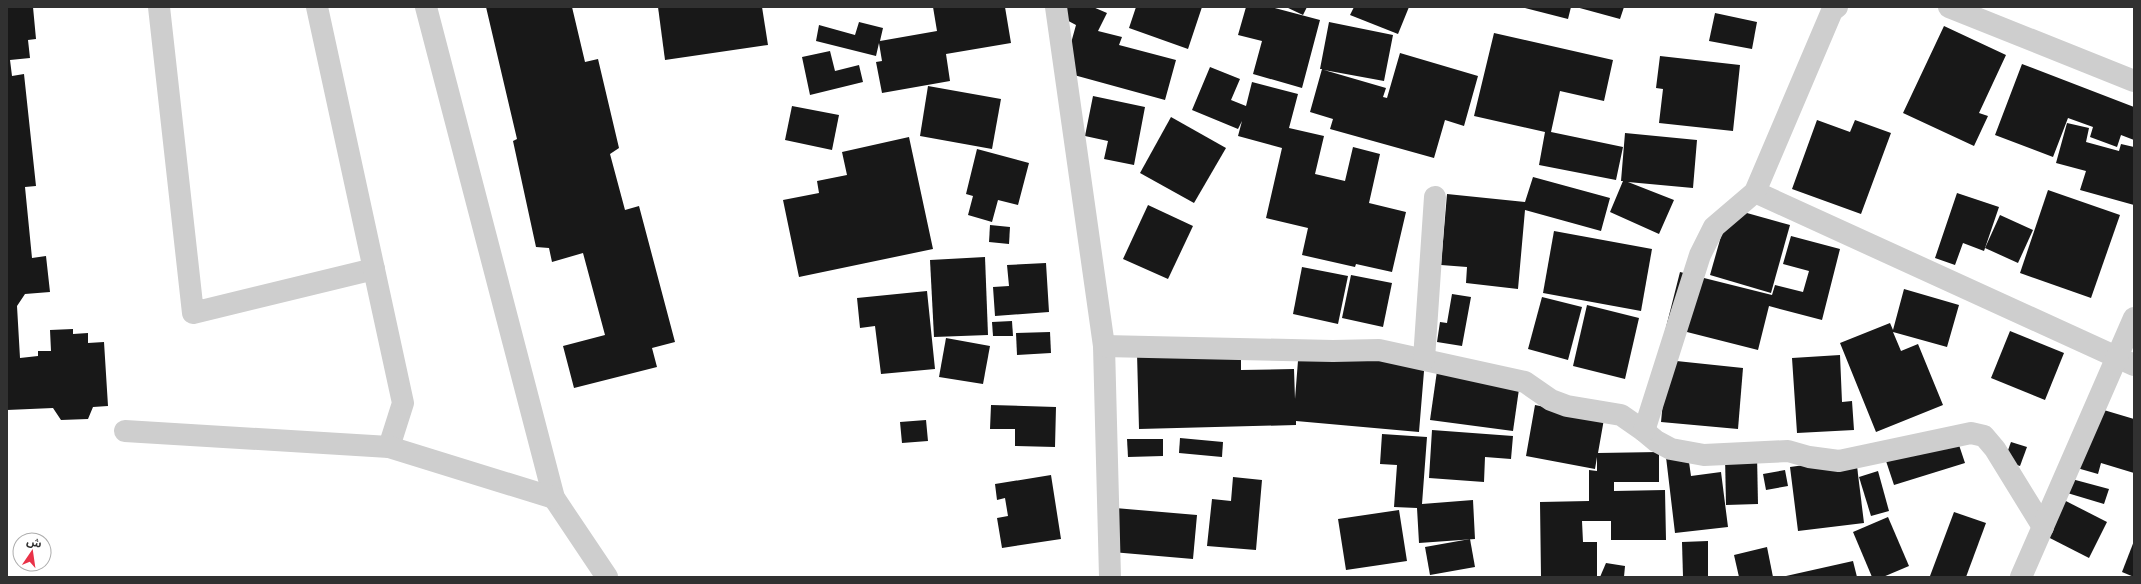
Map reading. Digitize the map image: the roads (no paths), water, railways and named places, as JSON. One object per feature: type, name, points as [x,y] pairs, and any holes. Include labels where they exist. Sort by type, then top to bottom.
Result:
[{"type":"street","points":[[159,7],[193,313],[374,269]]},
{"type":"street","points":[[317,7],[403,403],[389,446]]},
{"type":"street","points":[[426,7],[554,498],[607,577]]},
{"type":"street","points":[[1056,7],[1104,346],[1110,577]]},
{"type":"street","points":[[1949,7],[2134,81]]},
{"type":"street","points":[[1644,431],[1700,255],[1714,227],[1755,192],[1832,8]]},
{"type":"street","points":[[1755,192],[2125,361]]},
{"type":"street","points":[[1424,359],[1435,197]]},
{"type":"street","points":[[2021,577],[2043,527],[2125,361],[2134,318]]},
{"type":"street","points":[[1104,346],[1379,350],[1525,382],[1551,400],[1567,406],[1621,415],[1656,441],[1671,450],[1704,455],[1788,450],[1809,457],[1839,461],[1971,433],[1984,436],[1995,449],[2043,527]]},
{"type":"street","points":[[125,431],[389,446],[554,498]]}]
